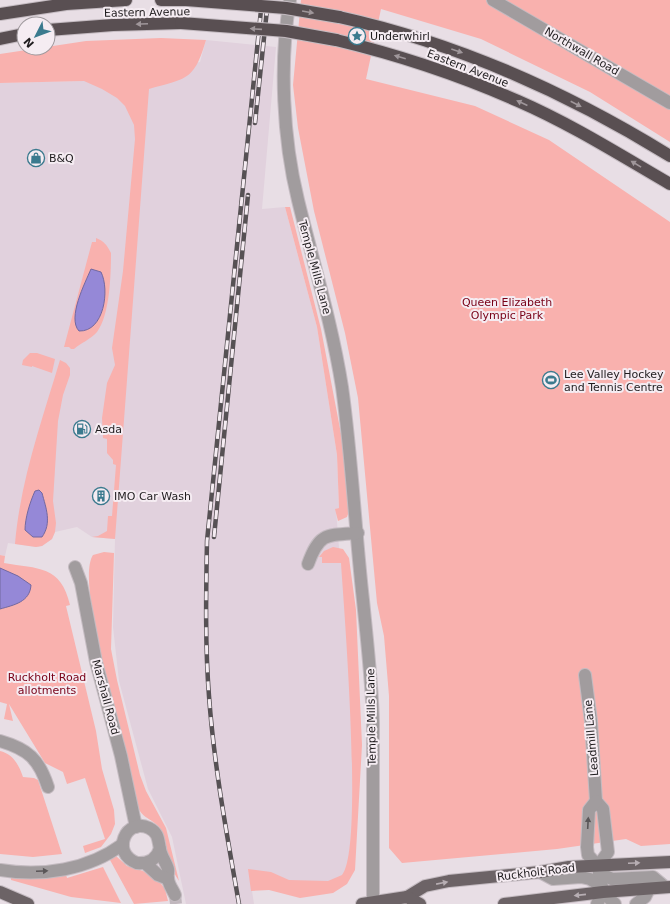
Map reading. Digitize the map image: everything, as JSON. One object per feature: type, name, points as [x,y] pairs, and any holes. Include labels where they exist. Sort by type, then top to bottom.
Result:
[{"type":"highway","name":"Eastern Avenue","points":[[0,14],[66,4],[126,0]]},
{"type":"highway","name":"Eastern Avenue","points":[[161,0],[186,0],[286,8],[339,17],[392,29],[490,63],[587,109],[670,156]]},
{"type":"highway","name":"Eastern Avenue","points":[[56,29],[89,26],[181,23],[286,31],[336,40],[408,59],[518,101],[608,147],[670,184]]},
{"type":"highway","points":[[0,39],[16,36]]},
{"type":"main road","name":"Ruckholt Road","points":[[368,903],[406,897],[425,886],[443,882],[540,872],[569,867],[598,869],[670,862]]},
{"type":"main road","points":[[504,904],[602,889],[649,889],[668,887]]},
{"type":"main road","points":[[0,892],[28,904]]},
{"type":"main road","points":[[406,897],[420,904]]},
{"type":"street","name":"Temple Mills Lane","points":[[290,0],[286,21],[283,71],[291,164],[297,198],[329,318],[338,365],[347,424],[363,602],[369,649],[373,723],[368,903]]},
{"type":"street","name":"Northwall Road","points":[[493,0],[670,103]]},
{"type":"street","points":[[308,564],[315,546],[324,538],[329,536],[358,533]]},
{"type":"street","name":"Marshall Road","points":[[75,567],[81,584],[106,702],[121,756],[136,827]]},
{"type":"street","name":"Leadmill Lane","points":[[585,675],[591,721],[596,800],[603,809],[608,852],[598,869]]},
{"type":"street","points":[[0,741],[18,746],[28,753],[43,773],[48,786]]},
{"type":"street","name":"Leadmill Lane","points":[[596,800],[589,810],[587,848],[588,855],[598,869],[602,889]]},
{"type":"street","points":[[160,848],[156,857],[145,863],[137,863],[129,859],[123,850],[123,844],[127,833],[136,827],[144,826],[154,832],[158,837],[160,848],[169,871],[168,879],[175,896]]},
{"type":"street","points":[[0,870],[29,872],[70,868],[97,860],[123,844]]},
{"type":"street","points":[[145,863],[158,875],[168,879]]},
{"type":"street","points":[[598,869],[612,879],[653,877],[668,887]]},
{"type":"street","points":[[540,872],[553,879],[581,877],[590,879],[602,889],[615,904]]},
{"type":"street","points":[[597,904],[602,889]]},
{"type":"street","points":[[636,904],[645,897],[649,889]]},
{"type":"shaded area","points":[[206,40],[276,47],[262,209],[285,207],[317,327],[337,455],[339,508],[336,509],[340,561],[346,561],[356,793],[348,865],[343,877],[323,884],[250,877],[254,904],[186,904],[172,837],[148,789],[119,681],[113,627],[115,539],[92,537],[77,527],[55,532],[52,539],[42,546],[36,547],[8,543],[5,556],[0,555],[0,83],[84,81],[200,62]]},
{"type":"shaded area","points":[[91,269],[101,272],[104,280],[105,299],[103,309],[94,325],[79,331],[75,318],[76,309],[81,291]]},
{"type":"shaded area","points":[[39,490],[42,493],[46,510],[47,526],[42,537],[33,537],[25,530],[25,525],[33,495],[35,491]]},
{"type":"shaded area","points":[[0,568],[18,576],[31,585],[28,595],[24,599],[16,604],[0,609]]},
{"type":"green space","name":"Queen Elizabeth Olympic Park","points":[[301,0],[670,0],[670,142],[590,92],[481,39],[381,9],[366,79],[475,106],[549,140],[670,222],[670,844],[641,846],[626,839],[557,849],[402,863],[389,848],[389,696],[384,636],[377,603],[358,398],[345,333],[314,211],[298,128],[293,85]]},
{"type":"green space","points":[[161,38],[206,40],[202,53],[193,71],[181,79],[149,89],[115,539],[92,537],[98,536],[107,531],[108,516],[112,516],[116,465],[113,464],[113,460],[107,453],[107,439],[103,438],[102,418],[107,383],[115,365],[112,348],[123,271],[135,139],[134,125],[125,106],[117,98],[84,81],[0,83],[0,54],[16,52],[16,56],[56,56],[56,46],[86,41]]},
{"type":"green space","points":[[285,207],[290,207],[321,329],[342,439],[349,511],[347,517],[338,521],[335,509],[339,508],[337,455],[317,327]]},
{"type":"green space","points":[[96,238],[105,244],[111,253],[109,294],[105,315],[97,332],[92,337],[74,349],[71,349],[69,347],[64,347],[92,242],[96,242]]},
{"type":"green space","points":[[30,353],[37,353],[55,359],[52,373],[32,366],[22,365],[23,360]]},
{"type":"green space","points":[[60,360],[66,363],[70,368],[70,375],[63,395],[58,421],[53,501],[56,523],[55,532],[52,539],[42,546],[36,547],[15,544],[27,474],[39,428]]},
{"type":"green space","points":[[333,547],[343,549],[349,558],[356,610],[362,745],[355,870],[347,884],[333,893],[300,898],[269,890],[251,891],[248,869],[271,872],[289,880],[328,881],[342,875],[348,856],[352,822],[351,726],[341,563],[322,563],[322,557],[319,557],[324,551]]},
{"type":"green space","points":[[104,552],[114,553],[111,649],[117,680],[140,775],[146,791],[166,828],[179,881],[170,863],[163,833],[156,824],[140,811],[138,807],[127,755],[107,679],[94,619],[89,569],[93,555]]},
{"type":"green space","name":"Ruckholt Road allotments","points":[[0,555],[5,556],[4,563],[37,568],[54,576],[61,582],[70,605],[66,606],[96,731],[102,769],[114,810],[115,824],[111,834],[101,847],[85,853],[83,846],[105,839],[85,778],[67,784],[63,772],[45,763],[9,704],[13,721],[4,719],[7,704],[0,702]]},
{"type":"green space","points":[[0,751],[5,752],[12,757],[20,768],[23,777],[38,780],[62,854],[33,857],[0,854]]},
{"type":"green space","points":[[116,856],[127,866],[143,871],[159,881],[165,889],[168,901],[134,904],[110,860]]},
{"type":"green space","points":[[103,867],[121,903],[71,897],[11,880],[11,875],[66,874],[67,878]]},
{"type":"tunnel","points":[[175,895],[176,904]]},
{"type":"railway","points":[[239,904],[221,800],[211,722],[206,638],[207,541],[262,0]]},
{"type":"railway","points":[[255,123],[268,0]]},
{"type":"railway","points":[[214,537],[248,195]]},
{"type":"place","name":"Underwhirl","points":[[357,36]]},
{"type":"place","name":"B&Q","points":[[36,158]]},
{"type":"place","name":"Lee Valley Hockey and Tennis Centre","points":[[551,380]]},
{"type":"place","name":"Asda","points":[[82,429]]},
{"type":"place","name":"IMO Car Wash","points":[[101,496]]}]
